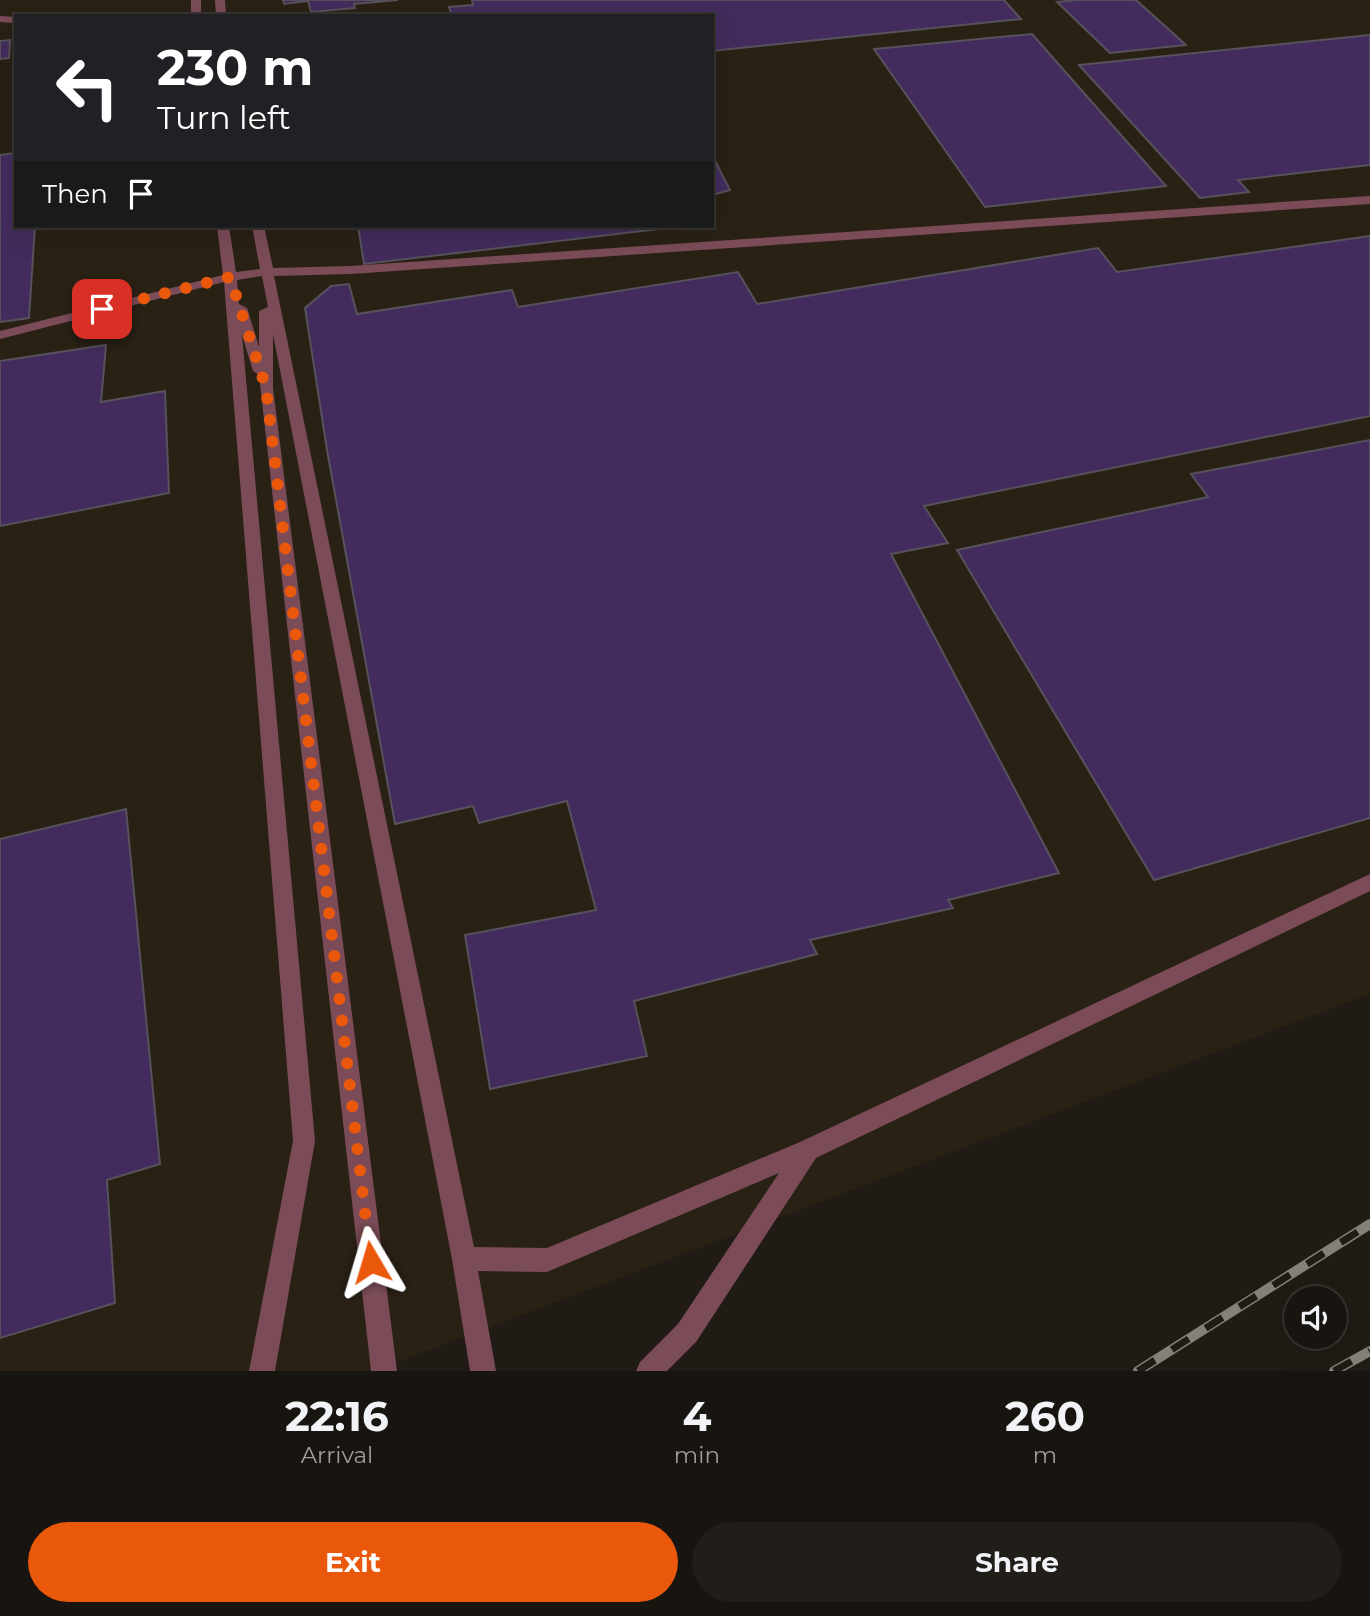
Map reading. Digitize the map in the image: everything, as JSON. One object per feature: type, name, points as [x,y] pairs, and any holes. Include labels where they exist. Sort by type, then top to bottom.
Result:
[{"type":"street","points":[[0,335],[230,277],[267,272],[365,270],[1370,200]]},
{"type":"street","points":[[223,228],[230,277],[304,1141],[262,1371]]},
{"type":"street","points":[[258,228],[464,1259],[483,1371]]},
{"type":"street","points":[[267,272],[266,388],[384,1371]]},
{"type":"street","points":[[230,277],[266,388]]},
{"type":"street","points":[[464,1259],[547,1259],[808,1150],[1370,882]]},
{"type":"street","points":[[649,1371],[687,1333],[808,1150]]},
{"type":"shaded area","points":[[0,0],[1370,0],[1370,994],[374,1371],[0,1371]]},
{"type":"building","points":[[283,0],[398,0],[311,12],[308,1],[284,4]]},
{"type":"building","points":[[472,0],[1004,0],[1021,19],[714,51],[714,14],[451,14],[449,7],[473,5]]},
{"type":"building","points":[[1136,0],[1186,45],[1110,53],[1057,2]]},
{"type":"building","points":[[1032,34],[1166,186],[985,207],[874,49]]},
{"type":"building","points":[[1370,35],[1370,165],[1238,180],[1249,192],[1200,198],[1079,65]]},
{"type":"building","points":[[10,40],[9,58],[0,59],[0,41]]},
{"type":"building","points":[[14,153],[14,228],[35,228],[29,318],[0,322],[0,155]]},
{"type":"building","points":[[714,159],[730,190],[714,194]]},
{"type":"building","points":[[358,228],[667,228],[364,264]]},
{"type":"building","points":[[1370,236],[1370,416],[924,506],[948,543],[891,554],[1059,873],[948,900],[953,908],[810,940],[817,954],[634,1001],[647,1056],[490,1089],[465,935],[596,910],[567,801],[479,823],[473,806],[395,824],[327,450],[305,308],[331,286],[349,284],[357,314],[512,290],[518,307],[738,272],[757,304],[1098,248],[1117,272]]},
{"type":"building","points":[[106,345],[101,402],[165,391],[169,493],[0,526],[0,361]]},
{"type":"building","points":[[1370,440],[1370,818],[1154,880],[957,550],[1208,497],[1191,474]]},
{"type":"building","points":[[126,809],[160,1164],[107,1180],[115,1303],[0,1338],[0,839]]},
{"type":"railway","points":[[1138,1371],[1370,1224]]},
{"type":"railway","points":[[1334,1371],[1370,1351]]},
{"type":"route","points":[[102,309],[230,277],[266,388],[371,1262]]}]
